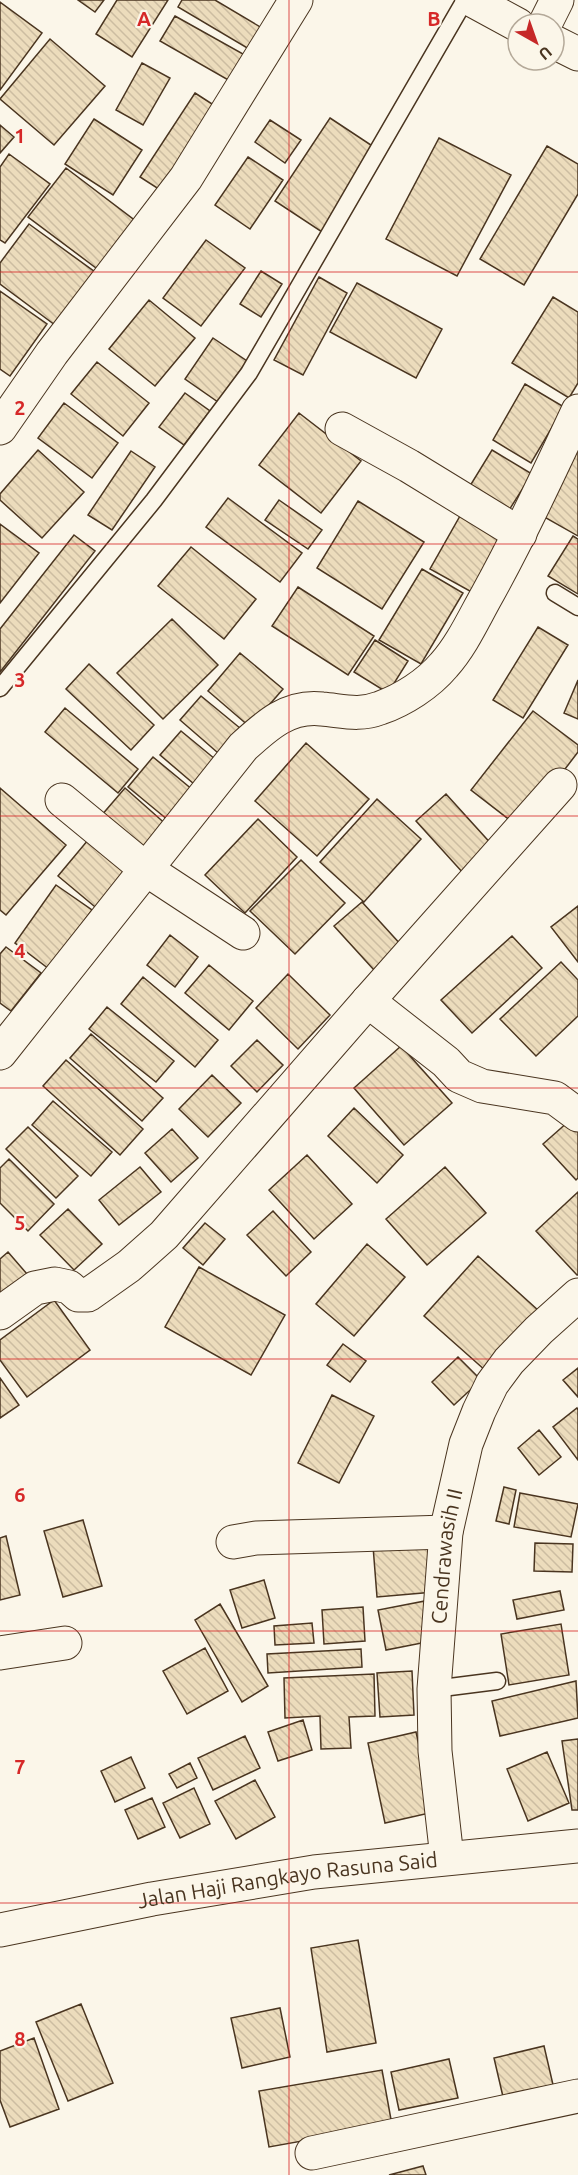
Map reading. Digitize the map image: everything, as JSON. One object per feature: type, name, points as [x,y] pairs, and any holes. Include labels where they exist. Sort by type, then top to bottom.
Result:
[{"type":"main road","points":[[0,428],[52,353],[186,178],[296,0]]},
{"type":"main road","points":[[471,0],[506,19]]},
{"type":"main road","points":[[0,1053],[243,747],[268,724],[283,715],[302,709],[319,708],[363,714],[382,708],[424,684],[444,665],[460,643],[520,534],[578,411]]},
{"type":"main road","points":[[342,429],[409,466],[520,534]]},
{"type":"main road","points":[[0,1313],[35,1288],[55,1284],[69,1287],[78,1295],[88,1295],[129,1266],[164,1235],[560,786]]},
{"type":"main road","points":[[62,800],[147,870],[243,933]]},
{"type":"main road","points":[[368,1001],[446,1062],[459,1076],[482,1086],[555,1098],[578,1115]]},
{"type":"main road","name":"Cendrawasih II","points":[[447,1858],[435,1751],[434,1689],[446,1532],[466,1444],[492,1384],[509,1361],[575,1303]]},
{"type":"main road","points":[[233,1542],[256,1538],[446,1532]]},
{"type":"main road","points":[[0,1653],[65,1643]]},
{"type":"main road","name":"Jalan Haji Rangkayo Rasuna Said","points":[[0,1930],[152,1899],[314,1872],[578,1846]]},
{"type":"main road","points":[[312,2153],[578,2096]]},
{"type":"lane","points":[[0,688],[154,500],[249,373],[465,0]]},
{"type":"lane","points":[[555,593],[578,607]]},
{"type":"lane","points":[[434,1689],[497,1681]]},
{"type":"building","points":[[78,0],[104,0],[95,12]]},
{"type":"building","points":[[117,0],[168,0],[132,57],[96,34]]},
{"type":"building","points":[[182,0],[215,0],[267,31],[254,52],[178,7]]},
{"type":"building","points":[[0,2],[42,33],[0,90]]},
{"type":"building","points":[[175,16],[252,59],[237,85],[160,41]]},
{"type":"building","points":[[50,39],[105,86],[54,145],[0,99]]},
{"type":"building","points":[[142,63],[170,78],[143,125],[116,110]]},
{"type":"building","points":[[195,93],[223,111],[168,195],[140,177]]},
{"type":"building","points":[[330,118],[377,149],[322,232],[275,201]]},
{"type":"building","points":[[94,119],[142,150],[113,195],[65,164]]},
{"type":"building","points":[[270,120],[301,140],[285,163],[255,142]]},
{"type":"building","points":[[0,125],[14,137],[0,153]]},
{"type":"building","points":[[439,138],[511,175],[457,276],[386,239]]},
{"type":"building","points":[[547,146],[578,164],[578,194],[524,285],[480,259]]},
{"type":"building","points":[[9,154],[50,184],[5,243],[0,240],[0,167]]},
{"type":"building","points":[[248,157],[283,180],[250,229],[215,205]]},
{"type":"building","points":[[66,168],[137,222],[100,271],[28,217]]},
{"type":"building","points":[[29,224],[95,272],[55,325],[0,284],[0,263]]},
{"type":"building","points":[[206,240],[245,268],[201,326],[163,298]]},
{"type":"building","points":[[261,271],[282,284],[261,317],[240,304]]},
{"type":"building","points":[[319,277],[347,293],[303,375],[274,360]]},
{"type":"building","points":[[357,283],[442,329],[416,378],[330,332]]},
{"type":"building","points":[[0,291],[47,324],[10,376],[0,369]]},
{"type":"building","points":[[553,297],[578,312],[578,383],[569,398],[512,363]]},
{"type":"building","points":[[149,300],[195,338],[155,386],[109,349]]},
{"type":"building","points":[[213,338],[247,361],[218,402],[185,379]]},
{"type":"building","points":[[97,362],[149,403],[123,436],[71,394]]},
{"type":"building","points":[[525,384],[564,407],[531,463],[493,440]]},
{"type":"building","points":[[185,393],[210,411],[184,445],[159,427]]},
{"type":"building","points":[[64,403],[118,443],[92,478],[38,438]]},
{"type":"building","points":[[299,413],[361,461],[321,513],[259,465]]},
{"type":"building","points":[[578,445],[578,536],[539,514]]},
{"type":"building","points":[[38,450],[84,492],[42,538],[0,500],[0,494]]},
{"type":"building","points":[[492,450],[532,474],[504,518],[465,494]]},
{"type":"building","points":[[131,451],[155,467],[112,530],[88,515]]},
{"type":"building","points":[[228,498],[302,553],[280,582],[206,527]]},
{"type":"building","points":[[279,500],[322,530],[308,549],[265,520]]},
{"type":"building","points":[[358,501],[424,542],[382,609],[317,568]]},
{"type":"building","points":[[460,516],[507,542],[477,595],[430,569]]},
{"type":"building","points":[[0,524],[39,553],[0,603]]},
{"type":"building","points":[[74,535],[95,551],[0,672],[0,629]]},
{"type":"building","points":[[573,536],[578,539],[578,594],[548,576]]},
{"type":"building","points":[[191,547],[256,599],[224,639],[158,586]]},
{"type":"building","points":[[422,569],[463,593],[421,664],[379,640]]},
{"type":"building","points":[[298,587],[374,636],[348,675],[272,626]]},
{"type":"building","points":[[172,619],[218,665],[163,719],[117,673]]},
{"type":"building","points":[[538,627],[568,645],[523,718],[493,700]]},
{"type":"building","points":[[375,640],[408,661],[388,693],[354,672]]},
{"type":"building","points":[[240,653],[283,689],[250,727],[208,691]]},
{"type":"building","points":[[89,664],[154,725],[131,750],[66,689]]},
{"type":"building","points":[[578,680],[578,719],[564,713]]},
{"type":"building","points":[[201,696],[246,733],[225,759],[180,720]]},
{"type":"building","points":[[65,708],[138,769],[118,793],[45,732]]},
{"type":"building","points":[[533,711],[578,745],[578,752],[520,828],[471,790]]},
{"type":"building","points":[[181,731],[215,759],[194,784],[160,755]]},
{"type":"building","points":[[306,743],[369,799],[317,856],[255,801]]},
{"type":"building","points":[[153,757],[199,795],[174,825],[128,787]]},
{"type":"building","points":[[0,788],[66,845],[6,915],[0,910]]},
{"type":"building","points":[[125,788],[169,827],[144,855],[101,816]]},
{"type":"building","points":[[446,794],[494,847],[464,874],[416,821]]},
{"type":"building","points":[[377,799],[421,839],[364,902],[320,862]]},
{"type":"building","points":[[258,819],[297,857],[245,913],[205,875]]},
{"type":"building","points":[[88,840],[130,876],[100,911],[58,876]]},
{"type":"building","points":[[301,860],[345,903],[295,954],[250,911]]},
{"type":"building","points":[[56,885],[92,910],[49,969],[15,943]]},
{"type":"building","points":[[362,902],[402,946],[374,970],[334,926]]},
{"type":"building","points":[[578,906],[578,962],[551,927]]},
{"type":"building","points":[[170,935],[198,957],[175,987],[147,965]]},
{"type":"building","points":[[512,936],[542,968],[472,1033],[441,1000]]},
{"type":"building","points":[[6,947],[41,973],[11,1011],[0,1003],[0,954]]},
{"type":"building","points":[[561,962],[578,980],[578,1016],[536,1056],[500,1019]]},
{"type":"building","points":[[209,965],[253,1001],[229,1030],[185,993]]},
{"type":"building","points":[[288,974],[330,1015],[298,1049],[256,1008]]},
{"type":"building","points":[[143,977],[218,1040],[195,1067],[121,1004]]},
{"type":"building","points":[[107,1007],[174,1061],[156,1082],[89,1029]]},
{"type":"building","points":[[91,1034],[163,1098],[142,1121],[70,1058]]},
{"type":"building","points":[[257,1040],[283,1065],[257,1092],[231,1066]]},
{"type":"building","points":[[401,1046],[452,1103],[404,1145],[354,1088]]},
{"type":"building","points":[[66,1060],[143,1129],[120,1155],[43,1086]]},
{"type":"building","points":[[212,1075],[241,1103],[208,1137],[179,1109]]},
{"type":"building","points":[[53,1101],[112,1152],[91,1176],[32,1125]]},
{"type":"building","points":[[354,1108],[403,1155],[377,1183],[328,1136]]},
{"type":"building","points":[[569,1121],[578,1132],[578,1178],[576,1180],[543,1144]]},
{"type":"building","points":[[28,1127],[78,1176],[56,1198],[6,1149]]},
{"type":"building","points":[[172,1129],[198,1158],[171,1182],[145,1153]]},
{"type":"building","points":[[307,1155],[352,1204],[314,1239],[269,1190]]},
{"type":"building","points":[[9,1159],[54,1204],[28,1231],[0,1203],[0,1168]]},
{"type":"building","points":[[140,1167],[161,1192],[119,1225],[99,1200]]},
{"type":"building","points":[[445,1167],[486,1213],[427,1265],[386,1219]]},
{"type":"building","points":[[578,1192],[578,1275],[577,1275],[536,1231]]},
{"type":"building","points":[[68,1209],[102,1244],[74,1270],[40,1235]]},
{"type":"building","points":[[273,1211],[311,1252],[286,1276],[247,1235]]},
{"type":"building","points":[[205,1223],[225,1239],[203,1265],[183,1248]]},
{"type":"building","points":[[367,1244],[405,1277],[354,1336],[316,1304]]},
{"type":"building","points":[[8,1252],[27,1274],[0,1296],[0,1259]]},
{"type":"building","points":[[478,1256],[539,1311],[486,1371],[424,1316]]},
{"type":"building","points":[[199,1267],[285,1315],[251,1375],[165,1327]]},
{"type":"building","points":[[54,1300],[90,1350],[27,1397],[0,1360],[0,1340]]},
{"type":"building","points":[[343,1344],[366,1361],[350,1382],[327,1365]]},
{"type":"building","points":[[458,1357],[481,1380],[454,1405],[432,1382]]},
{"type":"building","points":[[578,1368],[578,1397],[563,1380]]},
{"type":"building","points":[[0,1378],[19,1405],[0,1418]]},
{"type":"building","points":[[332,1395],[374,1416],[339,1483],[298,1463]]},
{"type":"building","points":[[577,1408],[578,1410],[578,1460],[553,1427]]},
{"type":"building","points":[[539,1430],[561,1457],[539,1475],[518,1448]]},
{"type":"building","points":[[504,1487],[516,1490],[509,1524],[496,1521]]},
{"type":"building","points":[[520,1493],[578,1504],[571,1537],[514,1527]]},
{"type":"building","points":[[83,1520],[102,1586],[63,1597],[44,1531]]},
{"type":"building","points":[[6,1536],[20,1595],[0,1600],[0,1538]]},
{"type":"building","points":[[430,1541],[434,1592],[377,1597],[373,1546]]},
{"type":"building","points":[[535,1543],[573,1544],[572,1572],[534,1571]]},
{"type":"building","points":[[264,1580],[275,1618],[242,1628],[230,1590]]},
{"type":"building","points":[[560,1591],[564,1610],[517,1619],[513,1600]]},
{"type":"building","points":[[425,1601],[432,1641],[386,1650],[378,1610]]},
{"type":"building","points":[[220,1604],[268,1686],[242,1702],[195,1620]]},
{"type":"building","points":[[363,1607],[365,1641],[324,1644],[322,1610]]},
{"type":"building","points":[[312,1623],[314,1643],[275,1645],[274,1626]]},
{"type":"building","points":[[561,1624],[569,1675],[509,1685],[501,1634]]},
{"type":"building","points":[[205,1648],[228,1691],[187,1714],[163,1671]]},
{"type":"building","points":[[361,1649],[362,1667],[268,1673],[267,1654]]},
{"type":"building","points":[[412,1671],[414,1715],[380,1717],[377,1673]]},
{"type":"building","points":[[374,1674],[375,1716],[349,1717],[351,1748],[321,1749],[320,1716],[285,1718],[284,1678]]},
{"type":"building","points":[[576,1681],[578,1718],[500,1736],[492,1701]]},
{"type":"building","points":[[303,1720],[312,1750],[278,1761],[268,1732]]},
{"type":"building","points":[[416,1732],[434,1812],[385,1823],[368,1743]]},
{"type":"building","points":[[245,1736],[260,1768],[213,1790],[198,1758]]},
{"type":"building","points":[[578,1739],[578,1810],[572,1810],[562,1741]]},
{"type":"building","points":[[547,1752],[569,1803],[528,1821],[507,1769]]},
{"type":"building","points":[[131,1757],[145,1788],[115,1802],[101,1771]]},
{"type":"building","points":[[190,1763],[197,1778],[177,1788],[169,1774]]},
{"type":"building","points":[[255,1780],[275,1817],[236,1839],[215,1801]]},
{"type":"building","points":[[194,1788],[210,1824],[180,1838],[163,1803]]},
{"type":"building","points":[[152,1798],[165,1827],[138,1839],[125,1810]]},
{"type":"building","points":[[358,1940],[376,2043],[327,2052],[311,1948]]},
{"type":"building","points":[[81,2004],[113,2083],[68,2101],[36,2022]]},
{"type":"building","points":[[280,2008],[290,2057],[242,2068],[231,2018]]},
{"type":"building","points":[[34,2038],[59,2109],[10,2127],[0,2100],[0,2051]]},
{"type":"building","points":[[544,2046],[554,2089],[504,2101],[494,2058]]},
{"type":"building","points":[[449,2059],[458,2098],[399,2110],[391,2072]]},
{"type":"building","points":[[382,2070],[392,2125],[269,2147],[259,2091]]},
{"type":"building","points":[[423,2166],[426,2175],[389,2175]]}]
